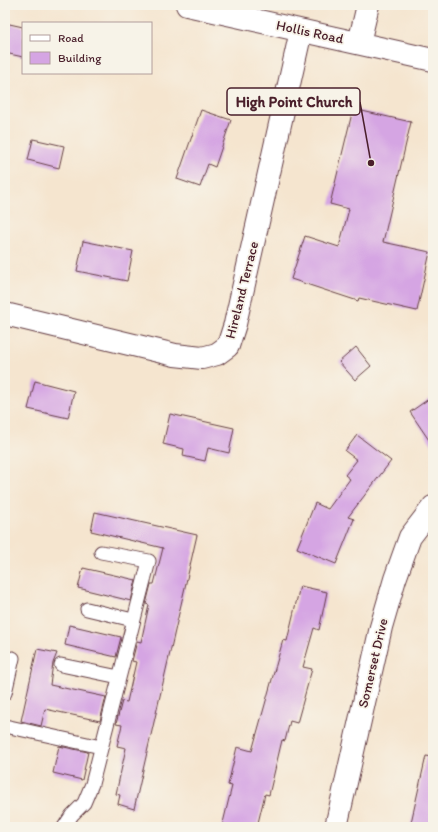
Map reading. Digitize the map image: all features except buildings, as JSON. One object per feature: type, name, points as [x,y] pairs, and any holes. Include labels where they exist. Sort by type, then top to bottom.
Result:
[{"type":"street","name":"Hollis Road","points":[[187,5],[433,60]]},
{"type":"street","points":[[359,43],[368,5]]},
{"type":"street","name":"Hireland Terrace","points":[[5,314],[175,355],[202,358],[217,354],[228,346],[235,324],[301,31]]},
{"type":"street","name":"Somerset Drive","points":[[336,827],[381,627],[395,579],[410,538],[433,507]]},
{"type":"lane","points":[[64,827],[72,815],[84,803],[92,784],[149,561],[101,552]]},
{"type":"lane","points":[[87,609],[133,620]]},
{"type":"lane","points":[[5,693],[13,658]]},
{"type":"lane","points":[[61,665],[119,677]]},
{"type":"lane","points":[[5,726],[102,747]]},
{"type":"place","name":"High Point Church","points":[[371,163]]}]
